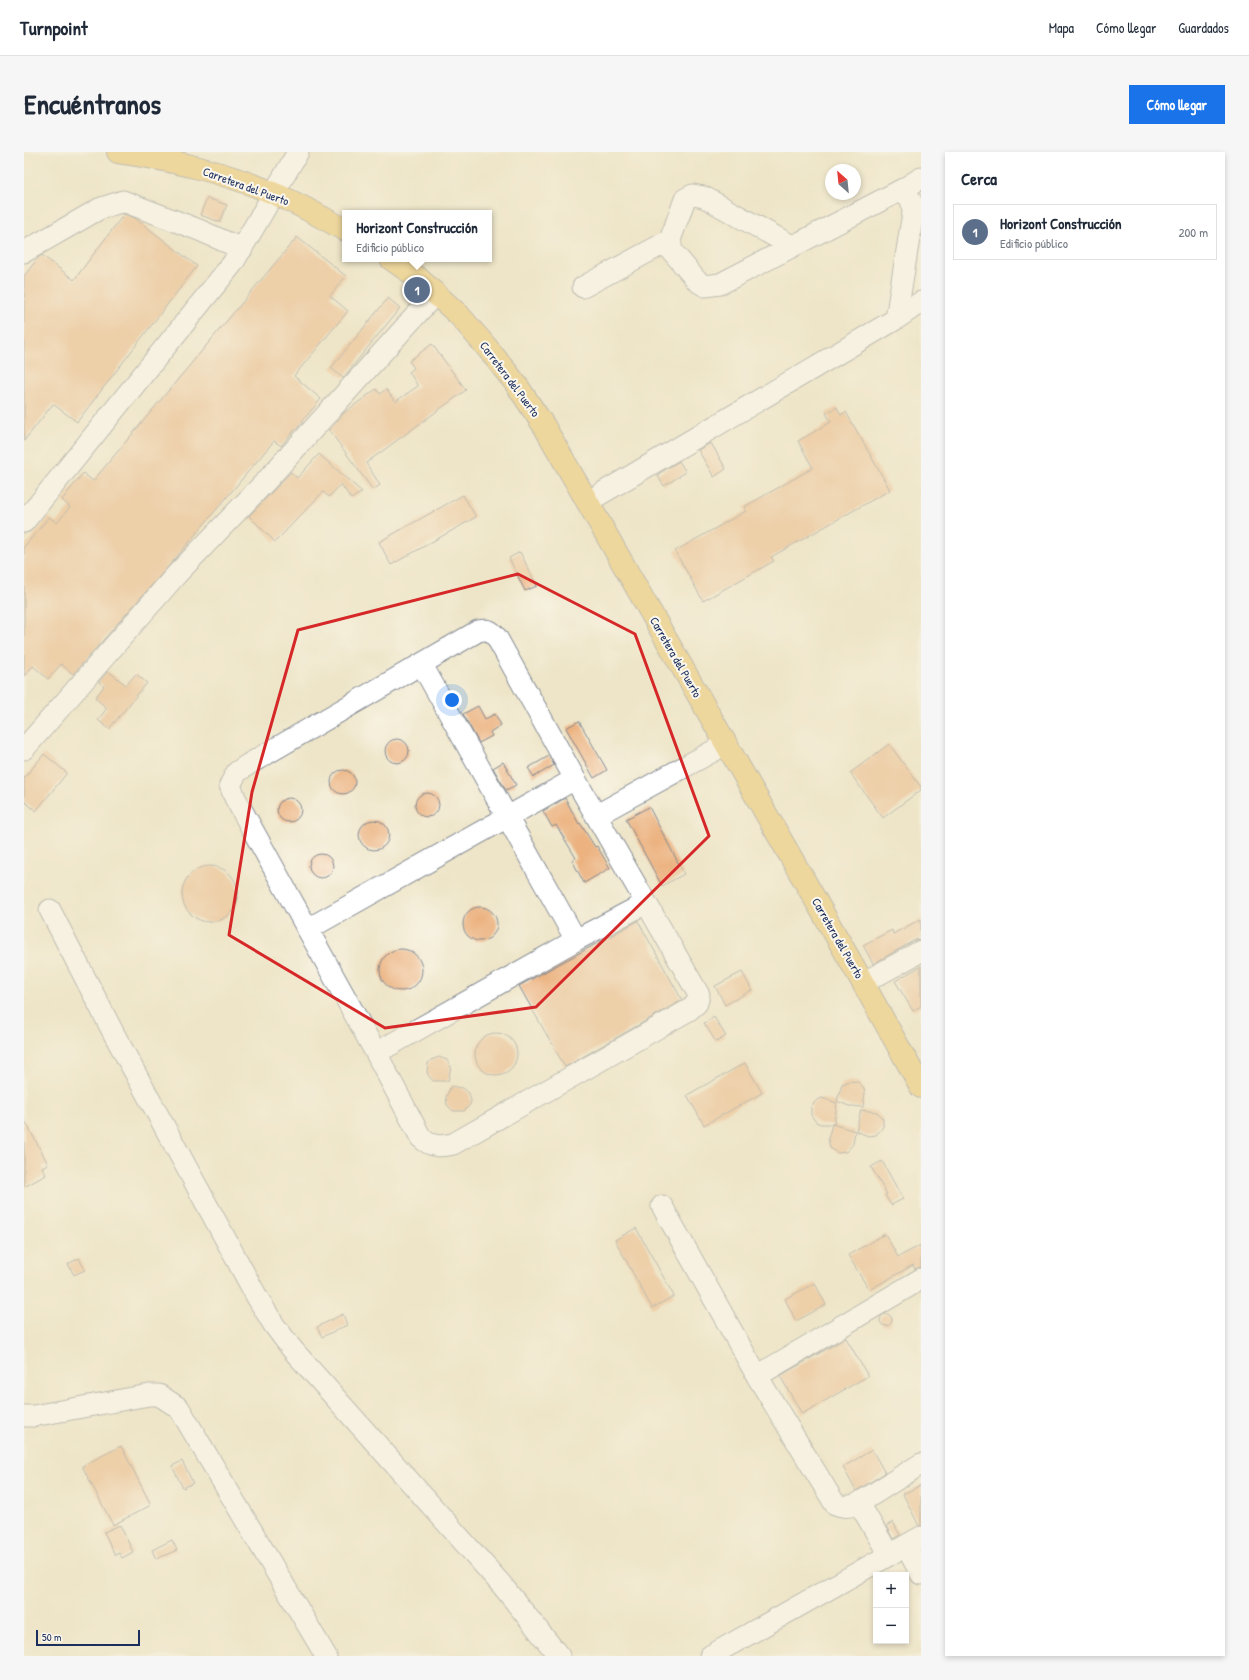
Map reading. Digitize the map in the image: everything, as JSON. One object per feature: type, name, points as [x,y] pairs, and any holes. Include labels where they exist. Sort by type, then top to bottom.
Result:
[{"type":"main road","name":"Carretera del Puerto","points":[[118,152],[191,167],[230,178],[274,193],[342,228]]},
{"type":"main road","name":"Carretera del Puerto","points":[[395,262],[418,278],[459,315],[490,350],[516,384],[544,426],[921,1087]]},
{"type":"lane","points":[[24,522],[223,276],[242,249],[298,152]]},
{"type":"lane","points":[[792,246],[704,197],[693,195],[685,199],[670,240],[672,251],[697,282],[705,286],[720,284],[792,246],[913,182]]},
{"type":"lane","points":[[896,319],[912,213],[913,182]]},
{"type":"lane","points":[[24,252],[99,209],[123,201],[242,249]]},
{"type":"lane","points":[[583,287],[670,240]]},
{"type":"lane","points":[[24,749],[176,576],[267,480],[435,294]]},
{"type":"lane","points":[[587,502],[896,319],[921,302]]},
{"type":"lane","points":[[486,629],[492,631],[497,638],[575,779],[699,995],[697,1003],[689,1010],[453,1144],[442,1147],[428,1144],[421,1138],[308,928],[235,798],[230,785],[237,772],[478,631],[486,629]]},
{"type":"lane","points":[[422,665],[576,940]]},
{"type":"lane","points":[[597,816],[726,744]]},
{"type":"lane","points":[[308,928],[575,779]]},
{"type":"lane","points":[[376,1053],[576,940],[646,904]]},
{"type":"lane","points":[[50,910],[118,1041],[257,1297],[274,1325],[292,1349],[500,1584],[559,1656]]},
{"type":"lane","points":[[863,983],[921,951]]},
{"type":"lane","points":[[662,1206],[757,1376],[835,1504],[841,1507],[851,1507],[921,1464]]},
{"type":"lane","points":[[757,1376],[921,1279]]},
{"type":"lane","points":[[24,1416],[33,1416],[149,1395],[159,1395],[179,1408],[326,1656]]},
{"type":"lane","points":[[859,1503],[905,1546],[921,1574]]},
{"type":"lane","points":[[710,1656],[905,1546]]},
{"type":"highlighted area","points":[[518,574],[635,634],[709,836],[536,1007],[385,1028],[229,935],[252,792],[298,630]]},
{"type":"building","points":[[207,198],[227,205],[220,222],[200,215]]},
{"type":"building","points":[[124,214],[135,218],[197,266],[77,422],[53,404],[24,441],[24,276],[42,255],[74,280]]},
{"type":"building","points":[[297,237],[346,276],[330,296],[348,311],[294,376],[321,399],[281,446],[274,441],[174,560],[73,674],[61,664],[48,679],[33,666],[24,676],[24,547],[49,517],[57,523],[70,507],[62,500],[83,473],[93,481]]},
{"type":"building","points":[[388,298],[400,308],[343,378],[331,368]]},
{"type":"building","points":[[432,344],[466,390],[366,463],[380,485],[373,490],[329,430],[344,413],[376,389],[380,394],[386,389],[395,402],[418,386],[409,372],[414,368],[409,361]]},
{"type":"building","points":[[837,407],[841,415],[846,412],[890,490],[771,557],[774,561],[703,601],[675,551],[746,511],[744,507],[813,468],[798,441],[831,422],[826,413]]},
{"type":"building","points":[[711,443],[726,469],[714,477],[698,450]]},
{"type":"building","points":[[319,454],[362,492],[351,499],[341,484],[329,497],[323,492],[275,542],[249,516],[291,472],[297,478]]},
{"type":"building","points":[[679,461],[686,472],[664,486],[657,475]]},
{"type":"building","points":[[463,495],[476,517],[391,565],[379,542]]},
{"type":"building","points":[[520,552],[537,586],[525,591],[509,558]]},
{"type":"building","points":[[108,671],[126,685],[136,674],[147,683],[109,729],[98,720],[107,708],[95,698],[104,686],[99,682]]},
{"type":"building","points":[[478,706],[485,719],[495,714],[501,725],[490,732],[492,736],[479,743],[463,714]]},
{"type":"building","points":[[579,721],[607,770],[594,778],[566,728]]},
{"type":"building","points":[[397,739],[406,742],[409,751],[406,760],[397,763],[388,760],[385,751],[388,742]]},
{"type":"building","points":[[889,744],[921,787],[921,790],[883,818],[850,773]]},
{"type":"building","points":[[44,754],[67,773],[36,811],[24,801],[24,778]]},
{"type":"building","points":[[549,756],[554,765],[534,777],[528,768]]},
{"type":"building","points":[[503,762],[516,785],[506,790],[493,768]]},
{"type":"building","points":[[343,770],[352,773],[355,782],[352,791],[343,794],[334,791],[331,782],[334,773]]},
{"type":"building","points":[[427,793],[436,796],[439,805],[436,814],[427,817],[418,814],[415,805],[418,796]]},
{"type":"building","points":[[289,798],[298,801],[301,810],[298,819],[289,822],[280,819],[277,810],[280,801]]},
{"type":"building","points":[[565,798],[579,824],[580,823],[595,847],[597,846],[610,868],[584,883],[572,860],[576,858],[556,825],[552,827],[543,811]]},
{"type":"building","points":[[649,807],[684,874],[662,886],[626,819]]},
{"type":"building","points":[[374,820],[380,821],[388,829],[388,841],[380,849],[374,850],[368,849],[360,841],[359,835],[360,829],[368,821]]},
{"type":"building","points":[[321,854],[330,857],[333,866],[330,875],[321,878],[312,875],[309,866],[312,857]]},
{"type":"building","points":[[210,866],[221,868],[230,874],[236,883],[238,894],[236,905],[230,914],[221,920],[210,922],[199,920],[190,914],[184,905],[182,894],[184,883],[190,874],[199,868]]},
{"type":"building","points":[[483,907],[492,912],[496,917],[496,931],[492,936],[487,940],[477,941],[473,940],[464,931],[463,921],[464,917],[473,908]]},
{"type":"building","points":[[921,919],[921,939],[915,940],[873,964],[863,945],[892,930],[893,934]]},
{"type":"building","points":[[638,921],[682,1000],[565,1067],[519,986]]},
{"type":"building","points":[[397,949],[405,949],[413,952],[419,958],[422,970],[419,982],[413,988],[405,991],[397,991],[389,988],[383,982],[380,974],[380,966],[383,958],[389,952]]},
{"type":"building","points":[[921,966],[921,1006],[913,1011],[895,981]]},
{"type":"building","points":[[742,972],[752,990],[725,1005],[715,986]]},
{"type":"building","points":[[714,1017],[726,1036],[716,1042],[704,1023]]},
{"type":"building","points":[[492,1033],[500,1033],[508,1036],[514,1042],[517,1054],[514,1066],[508,1072],[500,1075],[492,1075],[484,1072],[478,1066],[475,1058],[475,1050],[478,1042],[484,1036]]},
{"type":"building","points":[[439,1057],[447,1060],[451,1067],[448,1081],[433,1081],[428,1075],[428,1063]]},
{"type":"building","points":[[745,1063],[762,1093],[704,1125],[687,1095]]},
{"type":"building","points":[[850,1081],[858,1082],[864,1088],[865,1093],[863,1107],[849,1106],[837,1101],[842,1084]]},
{"type":"building","points":[[451,1086],[463,1088],[469,1093],[471,1101],[470,1105],[464,1111],[453,1111],[447,1105],[446,1097]]},
{"type":"building","points":[[822,1098],[837,1103],[834,1124],[820,1124],[816,1122],[811,1115],[811,1106],[817,1100]]},
{"type":"building","points":[[861,1110],[877,1112],[883,1119],[883,1127],[876,1135],[868,1136],[856,1131]]},
{"type":"building","points":[[24,1119],[48,1164],[42,1167],[46,1175],[24,1187]]},
{"type":"building","points":[[832,1124],[855,1131],[853,1144],[846,1152],[838,1153],[830,1148],[828,1139]]},
{"type":"building","points":[[882,1161],[903,1199],[891,1205],[885,1195],[887,1194],[871,1167]]},
{"type":"building","points":[[636,1228],[674,1296],[652,1308],[615,1240]]},
{"type":"building","points":[[885,1234],[898,1257],[921,1245],[921,1267],[915,1269],[913,1265],[869,1290],[848,1255]]},
{"type":"building","points":[[79,1258],[85,1270],[74,1275],[68,1264]]},
{"type":"building","points":[[815,1283],[826,1305],[796,1321],[785,1299]]},
{"type":"building","points":[[343,1314],[347,1325],[322,1337],[317,1327]]},
{"type":"building","points":[[888,1314],[891,1315],[891,1325],[884,1326],[881,1325],[880,1318],[881,1315]]},
{"type":"building","points":[[846,1338],[868,1376],[802,1414],[780,1376]]},
{"type":"building","points":[[121,1446],[151,1505],[113,1525],[82,1466]]},
{"type":"building","points":[[872,1450],[885,1473],[856,1491],[843,1467]]},
{"type":"building","points":[[182,1461],[193,1483],[183,1488],[172,1466]]},
{"type":"building","points":[[921,1485],[921,1525],[919,1526],[903,1494]]},
{"type":"building","points":[[893,1522],[900,1535],[893,1539],[886,1526]]},
{"type":"building","points":[[120,1525],[133,1552],[122,1558],[119,1553],[115,1555],[104,1532]]},
{"type":"building","points":[[172,1540],[177,1550],[156,1559],[152,1550]]},
{"type":"place","name":"Horizont Construcción","points":[[417,290]]}]
